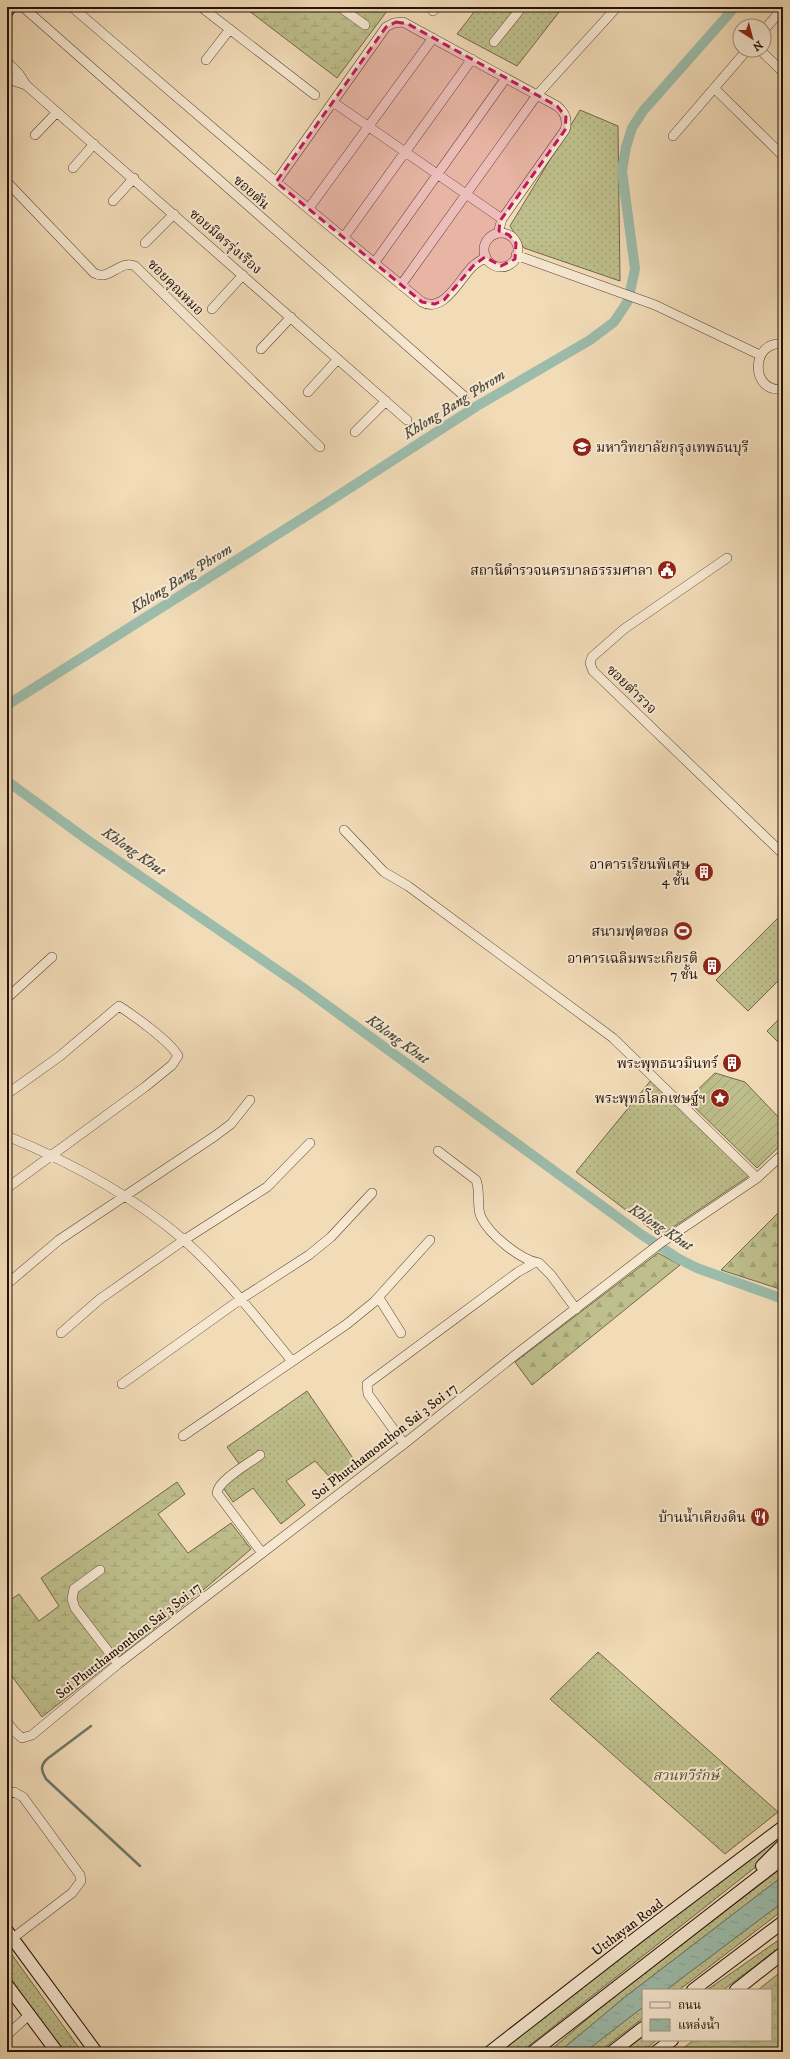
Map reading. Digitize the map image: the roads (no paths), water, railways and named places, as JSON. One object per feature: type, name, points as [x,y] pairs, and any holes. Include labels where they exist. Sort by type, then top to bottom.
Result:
[{"type":"main road","points":[[7,11],[10,7]]},
{"type":"main road","name":"Utthayan Road","points":[[490,2052],[639,1936],[783,1827]]},
{"type":"main road","points":[[735,1895],[783,1845]]},
{"type":"main road","points":[[533,2052],[783,1858]]},
{"type":"main road","points":[[694,1989],[783,1922]]},
{"type":"main road","points":[[749,1949],[783,1931]]},
{"type":"main road","points":[[10,1934],[96,2052]]},
{"type":"main road","points":[[737,1989],[783,1953]]},
{"type":"main road","points":[[7,1985],[57,2052]]},
{"type":"main road","points":[[612,2052],[642,2029]]},
{"type":"main road","points":[[656,2052],[671,2041]]},
{"type":"street","name":"ซอยตัน","points":[[22,7],[464,396]]},
{"type":"street","points":[[72,7],[276,182],[425,304],[438,303],[444,300],[473,266],[486,257]]},
{"type":"street","points":[[201,7],[315,95]]},
{"type":"street","points":[[340,7],[365,25]]},
{"type":"street","points":[[494,42],[522,7]]},
{"type":"street","points":[[401,285],[537,95],[617,7]]},
{"type":"street","points":[[772,21],[783,8]]},
{"type":"street","points":[[276,182],[388,25],[396,22],[403,22],[560,108],[566,117],[566,127],[502,218],[498,233]]},
{"type":"street","points":[[206,60],[230,30]]},
{"type":"street","points":[[309,208],[434,38]]},
{"type":"street","points":[[673,136],[740,58]]},
{"type":"street","points":[[768,58],[783,72]]},
{"type":"street","points":[[344,237],[472,60]]},
{"type":"street","name":"ซอยมิตรรุ่งเรือง","points":[[7,62],[19,74],[26,85],[134,178],[407,420]]},
{"type":"street","name":"ซอยมิตรรุ่งเรือง","points":[[7,76],[14,81],[26,85]]},
{"type":"street","points":[[375,262],[506,78]]},
{"type":"street","points":[[714,88],[783,156]]},
{"type":"street","points":[[333,102],[502,218]]},
{"type":"street","points":[[35,135],[57,112]]},
{"type":"street","points":[[73,168],[94,144]]},
{"type":"street","points":[[113,201],[134,178]]},
{"type":"street","name":"ซอยคุณหมอ","points":[[7,182],[98,276],[105,276],[124,265],[130,264],[135,266],[320,447]]},
{"type":"street","points":[[145,243],[174,214]]},
{"type":"street","points":[[498,233],[509,235],[513,238],[518,248],[516,256],[511,263],[501,266],[490,263],[486,257],[484,248],[486,243],[493,235],[498,233]]},
{"type":"street","points":[[516,256],[619,290],[655,304],[760,355]]},
{"type":"street","points":[[212,309],[243,275]]},
{"type":"street","points":[[262,350],[291,317]]},
{"type":"street","points":[[783,344],[773,345],[760,355],[757,366],[762,381],[771,388],[783,389]]},
{"type":"street","points":[[308,392],[338,359]]},
{"type":"street","points":[[355,432],[386,402]]},
{"type":"street","name":"ซอยตำรวจ","points":[[727,558],[624,629],[592,657],[590,663],[593,671],[783,854]]},
{"type":"street","points":[[344,830],[384,872],[408,886],[614,1038],[757,1178]]},
{"type":"street","points":[[7,998],[52,957]]},
{"type":"street","points":[[7,1094],[60,1056],[119,1006],[176,1052],[178,1058],[145,1087],[51,1154],[7,1188]]},
{"type":"street","points":[[7,1284],[59,1240],[231,1124],[250,1100]]},
{"type":"street","points":[[7,1136],[51,1154],[124,1196],[184,1240],[241,1299],[291,1360]]},
{"type":"street","points":[[61,1333],[100,1299],[184,1240],[267,1187],[310,1143]]},
{"type":"street","points":[[438,1150],[476,1180],[479,1186],[480,1211],[486,1224],[514,1253],[534,1263],[538,1263],[551,1274],[576,1310]]},
{"type":"street","name":"Soi Phutthamonthon Sai 3 Soi 17","points":[[7,1722],[19,1736],[26,1738],[118,1664],[404,1444],[514,1356],[576,1310],[662,1242],[757,1178],[783,1154]]},
{"type":"street","points":[[122,1384],[241,1299],[309,1255],[331,1237],[372,1192]]},
{"type":"street","points":[[184,1436],[291,1360],[347,1324],[378,1298],[430,1240]]},
{"type":"street","points":[[404,1444],[368,1394],[367,1384],[518,1272],[534,1263]]},
{"type":"street","points":[[378,1298],[401,1333]]},
{"type":"street","points":[[260,1455],[223,1482],[217,1488],[216,1492],[262,1552]]},
{"type":"street","points":[[100,1570],[74,1589],[72,1599],[75,1608],[118,1664]]},
{"type":"street","points":[[10,1793],[23,1798],[80,1875],[81,1881],[72,1893],[10,1934]]},
{"type":"street","points":[[7,2036],[29,2015]]},
{"type":"water","points":[[783,1876],[783,1902],[667,1989],[642,1989],[642,2008],[585,2052],[559,2052],[625,1997]]},
{"type":"waterway","name":"Khlong Bang Phrom","points":[[7,705],[477,406],[590,340],[614,322],[628,301],[635,269],[622,171],[626,147],[632,128],[643,111],[735,7]]},
{"type":"waterway","name":"Khlong Khut","points":[[7,781],[89,841],[302,987],[642,1235],[679,1259],[697,1268],[783,1299]]},
{"type":"waterway","points":[[91,1726],[47,1759],[42,1766],[43,1773],[46,1779],[140,1866]]},
{"type":"place","name":"มหาวิทยาลัยกรุงเทพธนบุรี","points":[[582,447]]},
{"type":"place","name":"สถานีตำรวจนครบาลธรรมศาลา","points":[[667,570]]},
{"type":"place","name":"อาคารเรียนพิเศษ 4 ชั้น","points":[[704,872]]},
{"type":"place","name":"สนามฟุตซอล","points":[[683,931]]},
{"type":"place","name":"อาคารเฉลิมพระเกียรติ 7 ชั้น","points":[[712,966]]},
{"type":"place","name":"พระพุทธนวมินทร์","points":[[732,1063]]},
{"type":"place","name":"พระพุทธโลกเชษฐ์ฯ","points":[[720,1098]]},
{"type":"place","name":"บ้านน้ำเคียงดิน","points":[[760,1517]]},
{"type":"park label","name":"สวนทวีรักษ์","points":[[686,1775]]}]
